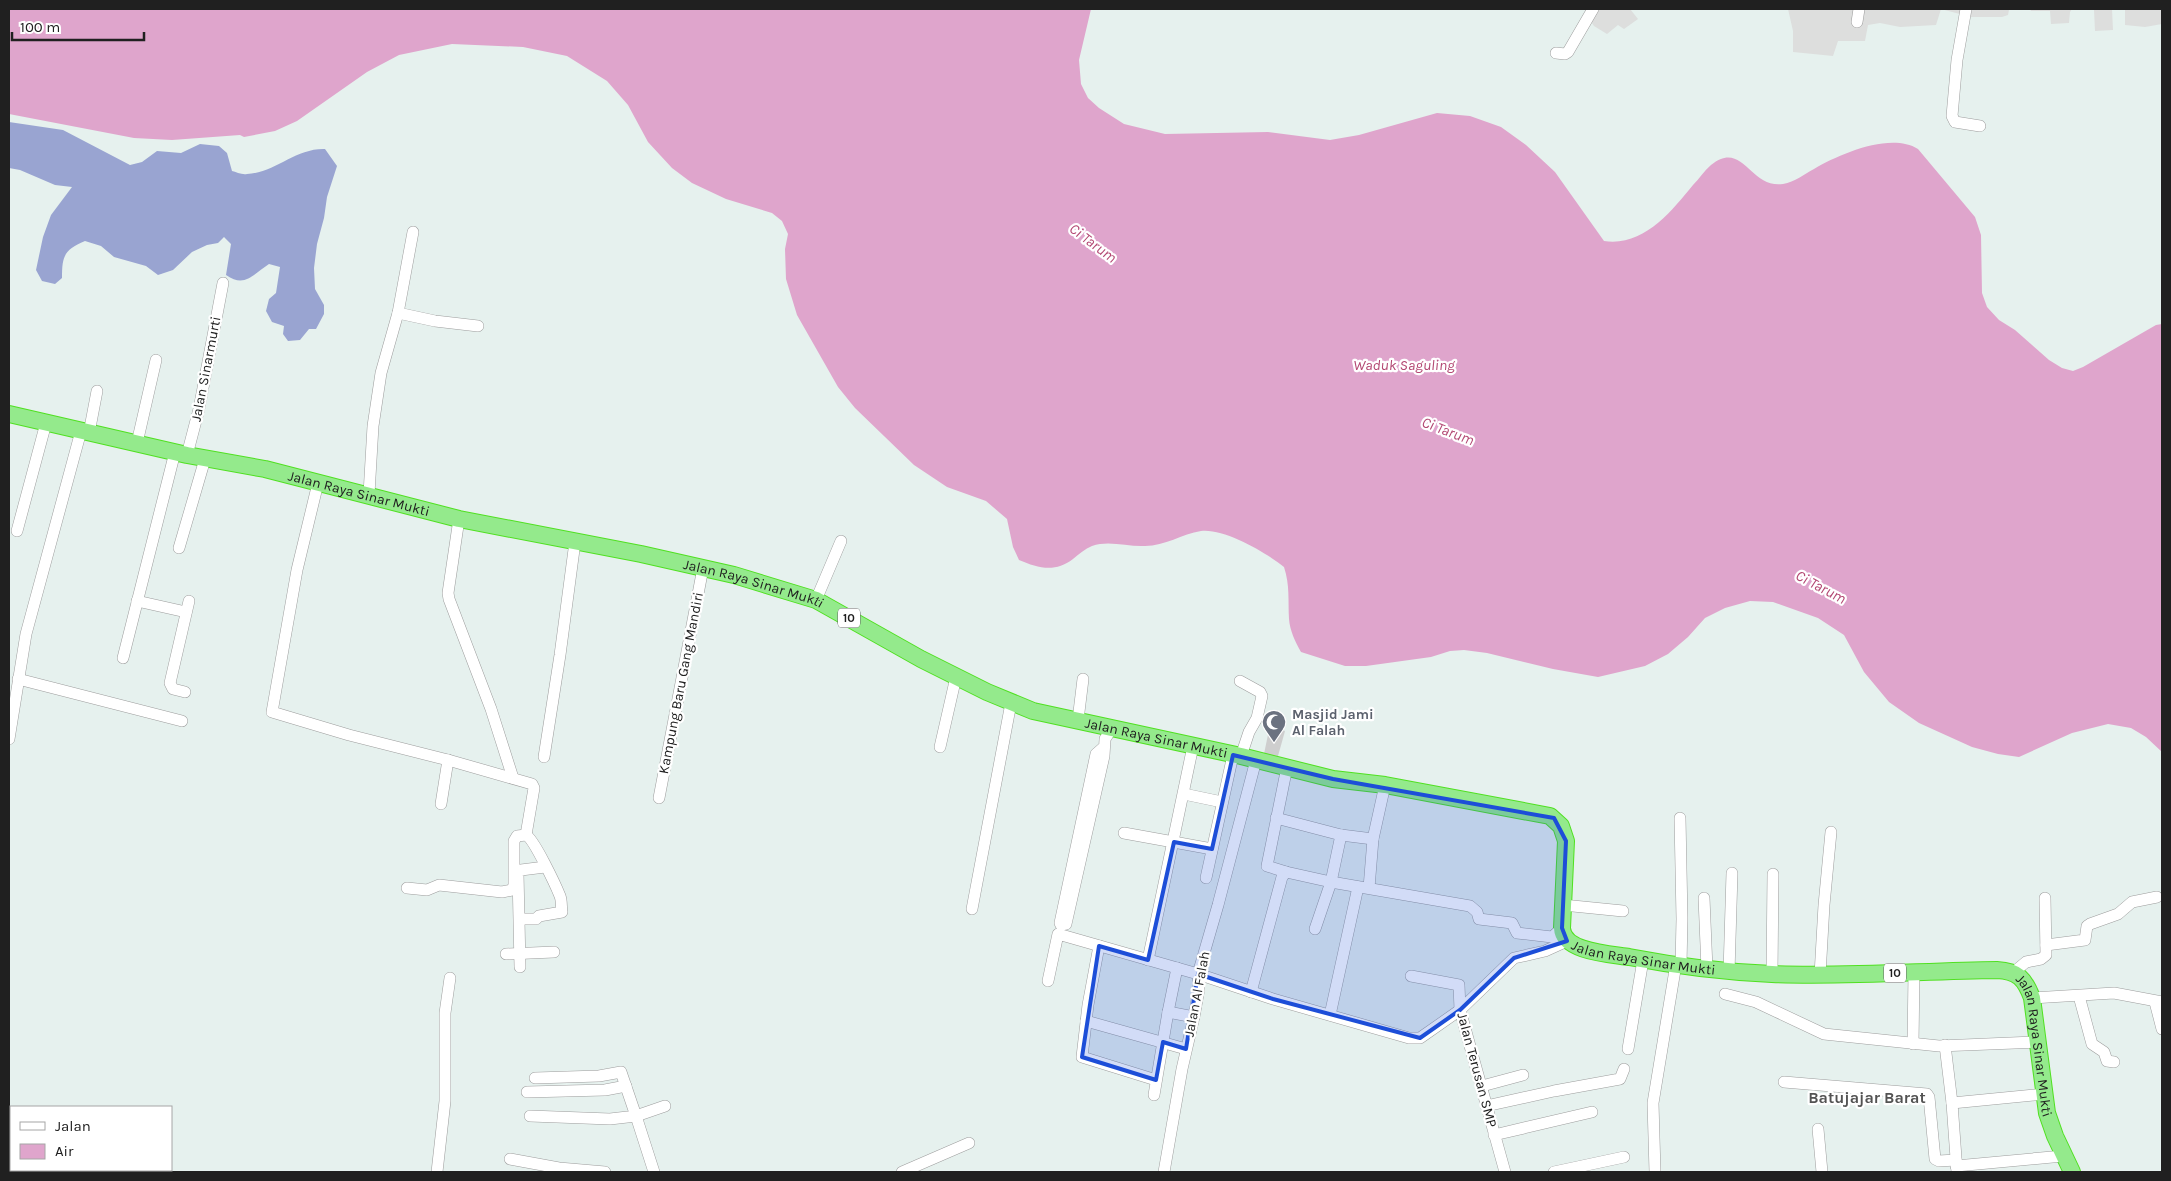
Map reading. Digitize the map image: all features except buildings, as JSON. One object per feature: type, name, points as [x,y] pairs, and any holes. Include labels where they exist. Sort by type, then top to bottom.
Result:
[{"type":"highway","name":"Jalan Raya Sinar Mukti","points":[[9,414],[181,454],[265,469],[369,494],[459,519],[703,568],[816,600],[956,677],[1011,703],[1033,711],[1243,757],[1333,779],[1385,785],[1535,812],[1554,818],[1561,826],[1566,841],[1563,905],[1564,934],[1572,945],[1643,960],[1730,972],[1820,975],[1997,970],[2014,972],[2025,982],[2032,998],[2047,1112],[2063,1156],[2072,1172]]},
{"type":"street","points":[[1556,53],[1564,54],[1568,52],[1593,9]]},
{"type":"street","points":[[1857,22],[1859,9]]},
{"type":"street","points":[[1966,9],[1957,60],[1952,116],[1955,122],[1980,126]]},
{"type":"street","points":[[369,494],[373,426],[381,373],[398,312],[413,232]]},
{"type":"street","name":"Jalan Sinarmurti","points":[[123,658],[137,601],[181,454],[198,409],[223,283]]},
{"type":"street","points":[[398,312],[428,320],[478,326]]},
{"type":"street","points":[[137,443],[156,360]]},
{"type":"street","points":[[9,739],[23,647],[37,589],[97,391]]},
{"type":"street","points":[[17,531],[46,423]]},
{"type":"street","points":[[179,548],[205,459]]},
{"type":"street","points":[[318,483],[297,570],[272,712],[349,735],[528,782],[534,786],[526,835]]},
{"type":"street","points":[[459,519],[448,593],[449,599],[491,709],[513,778]]},
{"type":"street","points":[[816,600],[841,541]]},
{"type":"street","points":[[544,757],[576,542]]},
{"type":"street","name":"Kampung Baru Gang Mandiri","points":[[659,798],[703,568]]},
{"type":"street","points":[[137,601],[188,607],[170,683],[173,689],[185,692]]},
{"type":"street","points":[[940,747],[956,677]]},
{"type":"street","points":[[18,679],[182,721]]},
{"type":"street","points":[[1078,720],[1082,679]]},
{"type":"street","points":[[1206,878],[1222,802],[1243,757],[1248,732],[1257,718],[1262,696],[1260,692],[1240,681]]},
{"type":"street","points":[[972,909],[1011,703]]},
{"type":"street","points":[[1083,835],[1060,923],[1064,926],[1066,924],[1101,752],[1105,739],[1112,728]]},
{"type":"street","points":[[1148,960],[1193,746]]},
{"type":"street","name":"Jalan Al Falah","points":[[1164,1172],[1199,989],[1198,974],[1218,905],[1243,757]]},
{"type":"street","points":[[441,804],[448,760]]},
{"type":"street","points":[[1287,767],[1267,866],[1331,882],[1470,906],[1477,912],[1479,919],[1512,923],[1517,933],[1552,936],[1564,934]]},
{"type":"street","points":[[1330,1015],[1364,887],[1385,785]]},
{"type":"street","points":[[1184,794],[1222,802]]},
{"type":"street","points":[[1276,818],[1341,835],[1373,839]]},
{"type":"street","points":[[1655,1172],[1653,1103],[1682,936],[1680,818]]},
{"type":"street","points":[[1820,975],[1831,832]]},
{"type":"street","points":[[1124,833],[1212,849]]},
{"type":"street","points":[[407,888],[427,890],[439,885],[502,892],[512,890],[514,885],[514,841],[517,836],[526,835],[533,841],[561,899],[562,912],[539,916],[536,919],[520,919]]},
{"type":"street","points":[[1315,929],[1331,882],[1341,835]]},
{"type":"street","points":[[520,966],[518,871],[545,867]]},
{"type":"street","points":[[1252,992],[1282,877],[1286,872]]},
{"type":"street","points":[[1730,972],[1732,873]]},
{"type":"street","points":[[1772,974],[1773,874]]},
{"type":"street","points":[[2046,945],[2085,940],[2087,926],[2090,924],[2118,914],[2132,902],[2157,897]]},
{"type":"street","points":[[1704,898],[1707,969]]},
{"type":"street","points":[[2014,972],[2026,962],[2044,957],[2046,953],[2045,898]]},
{"type":"street","points":[[1563,905],[1623,911]]},
{"type":"street","points":[[1048,981],[1058,934],[1409,1038],[1420,1038],[1460,1010],[1514,958],[1545,951],[1564,934]]},
{"type":"street","points":[[1100,946],[1086,1021],[1082,1057],[1156,1080]]},
{"type":"street","points":[[506,954],[554,952]]},
{"type":"street","points":[[1628,1049],[1643,960]]},
{"type":"street","points":[[1154,1095],[1168,1012],[1178,968]]},
{"type":"street","points":[[1913,1044],[1914,973]]},
{"type":"street","name":"Jalan Terusan SMP","points":[[1410,976],[1459,985],[1460,1010],[1482,1086],[1503,1172]]},
{"type":"street","points":[[437,1172],[445,1101],[445,1013],[450,978]]},
{"type":"street","points":[[1725,994],[1756,1002],[1824,1034],[1913,1044],[1945,1045],[2037,1042]]},
{"type":"street","points":[[2032,998],[2114,994],[2159,1002],[2162,1029]]},
{"type":"street","points":[[2078,996],[2092,1044],[2104,1052],[2106,1060],[2114,1062]]},
{"type":"street","points":[[1168,1012],[1194,1017]]},
{"type":"street","points":[[1086,1021],[1186,1049]]},
{"type":"street","points":[[1945,1045],[1952,1103],[1956,1166]]},
{"type":"street","points":[[1486,1106],[1554,1090],[1620,1079],[1624,1069]]},
{"type":"street","points":[[535,1078],[599,1076],[621,1072],[654,1172]]},
{"type":"street","points":[[1482,1086],[1523,1076]]},
{"type":"street","points":[[1784,1082],[1927,1094],[1929,1097],[1936,1160],[1956,1166],[2063,1156]]},
{"type":"street","points":[[527,1092],[604,1090],[626,1086]]},
{"type":"street","points":[[1952,1103],[2044,1094]]},
{"type":"street","points":[[530,1116],[610,1119],[636,1116],[665,1106]]},
{"type":"street","points":[[1494,1135],[1592,1112]]},
{"type":"street","points":[[1818,1129],[1822,1172]]},
{"type":"street","points":[[902,1172],[969,1144]]},
{"type":"street","points":[[1933,1144],[1954,1144]]},
{"type":"street","points":[[1554,1172],[1624,1157]]},
{"type":"street","points":[[510,1159],[559,1168],[605,1172]]},
{"type":"highlighted area","points":[[1233,755],[1333,779],[1554,818],[1566,841],[1562,928],[1567,941],[1514,958],[1460,1010],[1420,1038],[1273,999],[1198,974],[1186,1049],[1163,1042],[1156,1080],[1082,1057],[1099,946],[1148,960],[1174,842],[1212,849]]},
{"type":"shaded area","points":[[1588,9],[1630,9],[1638,19],[1624,29],[1618,25],[1607,34],[1594,26],[1590,20]]},
{"type":"shaded area","points":[[1788,9],[1941,9],[1936,25],[1900,27],[1880,23],[1868,25],[1865,41],[1838,41],[1833,56],[1793,52],[1793,31]]},
{"type":"shaded area","points":[[1941,9],[2014,9],[2009,10],[2008,15],[2002,17],[1971,17]]},
{"type":"shaded area","points":[[2030,9],[2072,9],[2069,23],[2051,24],[2050,11],[2031,11]]},
{"type":"shaded area","points":[[2073,9],[2112,9],[2113,30],[2095,31],[2094,10]]},
{"type":"shaded area","points":[[2125,9],[2161,9],[2162,24],[2145,27],[2125,25]]},
{"type":"shaded area","points":[[9,122],[63,130],[130,165],[142,162],[157,151],[181,153],[200,144],[219,146],[227,153],[232,171],[245,174],[267,170],[304,152],[325,149],[337,166],[327,197],[317,244],[314,268],[315,289],[324,305],[324,314],[316,329],[309,329],[300,340],[288,341],[283,334],[284,326],[272,322],[266,311],[269,299],[276,293],[280,267],[269,264],[253,276],[243,280],[233,279],[226,275],[231,244],[224,237],[218,243],[207,245],[192,252],[173,270],[158,275],[146,266],[114,257],[101,246],[85,241],[68,251],[64,259],[62,278],[55,284],[42,281],[36,270],[43,237],[51,215],[72,187],[55,185],[20,170],[9,168]]},
{"type":"shaded area","name":"Masjid Jami Al Falah","points":[[1270,725],[1285,731],[1278,756],[1264,754]]},
{"type":"water","name":"Waduk Saguling","points":[[9,9],[1091,9],[1079,60],[1081,84],[1088,98],[1099,108],[1124,124],[1165,134],[1268,132],[1330,140],[1359,135],[1437,113],[1470,116],[1501,127],[1526,145],[1555,172],[1604,241],[1631,239],[1655,225],[1675,206],[1708,167],[1722,159],[1731,158],[1739,161],[1762,179],[1772,184],[1783,184],[1795,180],[1837,157],[1865,147],[1894,143],[1907,144],[1918,149],[1975,217],[1981,235],[1982,293],[1987,307],[1999,320],[2015,330],[2049,360],[2062,368],[2073,371],[2156,325],[2162,324],[2162,752],[2146,737],[2131,728],[2108,724],[2072,733],[2019,757],[1972,747],[1919,723],[1889,702],[1864,672],[1844,635],[1818,618],[1773,602],[1750,601],[1725,608],[1705,618],[1688,637],[1668,654],[1645,666],[1598,677],[1553,669],[1487,653],[1464,650],[1450,651],[1431,657],[1366,666],[1345,666],[1301,652],[1293,636],[1290,623],[1288,587],[1284,567],[1245,543],[1221,533],[1201,531],[1152,545],[1098,544],[1066,563],[1053,568],[1026,563],[1019,560],[1013,547],[1007,519],[986,501],[947,487],[914,465],[855,408],[838,387],[797,315],[786,279],[785,249],[788,234],[782,221],[772,213],[726,199],[692,183],[672,168],[648,142],[628,105],[607,81],[567,56],[523,47],[452,44],[399,55],[367,72],[297,121],[275,131],[244,137],[240,135],[172,140],[134,138],[9,114]]},
{"type":"place","name":"Masjid Jami Al Falah","points":[[1274,743]]},
{"type":"district","name":"Batujajar Barat","points":[[1867,1097]]},
{"type":"water label","name":"Ci Tarum","points":[[1093,243]]},
{"type":"water label","name":"Ci Tarum","points":[[1448,431]]},
{"type":"water label","name":"Ci Tarum","points":[[1821,587]]}]
